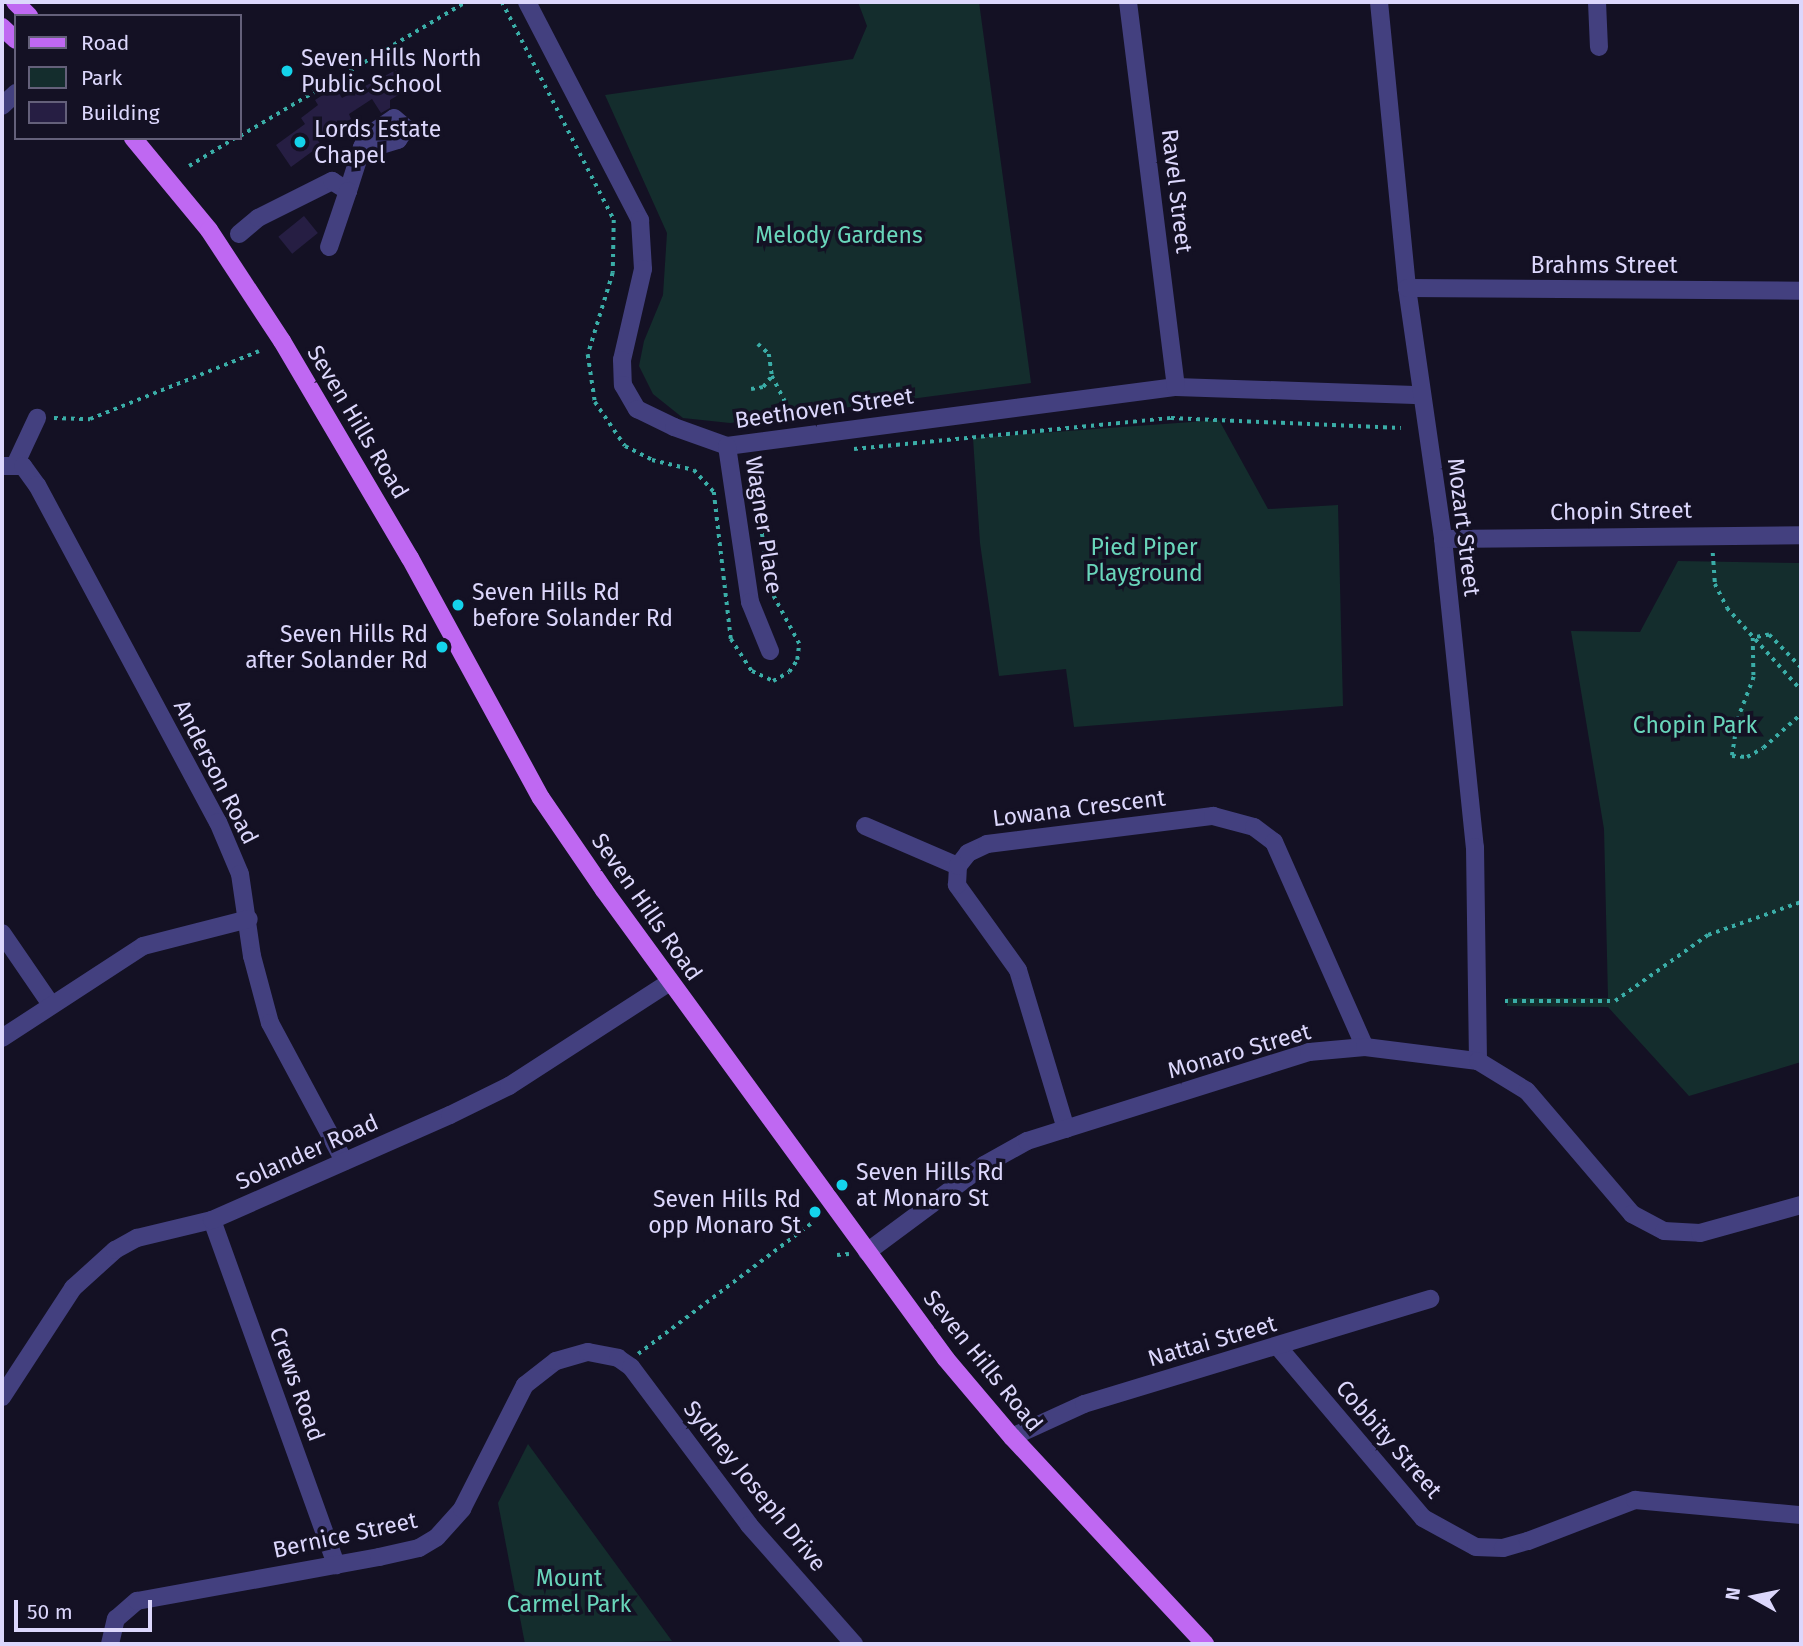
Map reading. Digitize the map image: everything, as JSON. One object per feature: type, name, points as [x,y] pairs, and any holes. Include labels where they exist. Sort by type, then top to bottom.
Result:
[{"type":"main road","name":"Seven Hills Road","points":[[135,140],[237,270],[403,546],[541,798],[670,982],[946,1360],[1012,1437],[1205,1644]]},
{"type":"street","name":"Beethoven Street","points":[[527,2],[640,220],[643,269],[622,360],[623,385],[637,409],[727,446],[1176,387],[1422,395]]},
{"type":"street","name":"Ravel Street","points":[[1128,2],[1176,387]]},
{"type":"street","name":"Mozart Street","points":[[1379,2],[1407,288],[1443,539],[1475,848],[1479,1061]]},
{"type":"street","points":[[1597,2],[1599,47]]},
{"type":"street","points":[[329,247],[364,143]]},
{"type":"street","points":[[239,234],[258,218],[332,181],[348,191]]},
{"type":"street","name":"Brahms Street","points":[[1407,288],[1801,290]]},
{"type":"street","name":"Anderson Road","points":[[37,418],[9,464],[37,485],[218,822],[240,874],[252,956],[270,1023],[344,1161]]},
{"type":"street","name":"Wagner Place","points":[[727,446],[750,602],[770,651]]},
{"type":"street","name":"Chopin Street","points":[[1443,539],[1801,535]]},
{"type":"street","name":"Lowana Crescent","points":[[958,866],[968,853],[987,844],[1041,834],[1213,816],[1246,823],[1274,842],[1365,1047]]},
{"type":"street","points":[[865,826],[958,866],[957,885],[965,901],[1018,970],[1066,1129]]},
{"type":"street","points":[[2,1038],[50,1003],[143,946],[248,919]]},
{"type":"street","points":[[2,933],[50,1003]]},
{"type":"street","name":"Solander Road","points":[[2,1396],[91,1267],[137,1238],[212,1220],[509,1086],[670,982]]},
{"type":"street","name":"Monaro Street","points":[[867,1252],[984,1165],[1027,1141],[1309,1052],[1365,1047],[1479,1061],[1527,1091],[1632,1214],[1664,1231],[1700,1233],[1801,1205]]},
{"type":"street","name":"Crews Road","points":[[212,1220],[336,1565]]},
{"type":"street","name":"Nattai Street","points":[[1012,1437],[1084,1404],[1279,1348],[1430,1299]]},
{"type":"street","name":"Cobbity Street","points":[[1279,1348],[1423,1518],[1476,1547],[1503,1548],[1528,1541],[1635,1500],[1801,1515]]},
{"type":"street","name":"Bernice Street","points":[[110,1644],[116,1619],[137,1601],[419,1548],[438,1537],[462,1509],[525,1385],[541,1369],[573,1355],[601,1353],[622,1361]]},
{"type":"street","name":"Sydney Joseph Drive","points":[[622,1361],[749,1525],[855,1644]]},
{"type":"path","points":[[242,135],[466,2]]},
{"type":"path","points":[[502,2],[511,19]]},
{"type":"path","points":[[189,166],[233,140]]},
{"type":"path","points":[[758,344],[769,354],[772,376],[798,436]]},
{"type":"path","points":[[37,418],[90,419],[259,351]]},
{"type":"path","points":[[751,389],[763,387],[772,376]]},
{"type":"path","points":[[1713,562],[1715,584],[1753,638],[1801,690]]},
{"type":"path","points":[[1753,638],[1769,635],[1801,668]]},
{"type":"path","points":[[1753,638],[1754,677],[1738,719],[1732,756],[1747,757],[1763,748],[1801,714]]},
{"type":"path","points":[[1505,1001],[1615,1001],[1709,935],[1801,902]]},
{"type":"path","points":[[622,1361],[812,1223]]},
{"type":"green space","name":"Melody Gardens","points":[[858,2],[979,2],[1031,383],[730,423],[683,418],[653,394],[639,366],[644,341],[663,295],[667,233],[605,95],[853,59],[867,26]]},
{"type":"green space","name":"Pied Piper Playground","points":[[1219,420],[1268,509],[1338,505],[1343,706],[1074,727],[1066,669],[999,676],[980,543],[973,438]]},
{"type":"green space","name":"Chopin Park","points":[[1678,561],[1801,563],[1801,1062],[1689,1096],[1608,1007],[1507,1006],[1507,998],[1608,998],[1604,829],[1571,631],[1640,632]]},
{"type":"green space","name":"Mount Carmel Park","points":[[528,1444],[672,1641],[525,1644],[498,1503]]},
{"type":"building","points":[[396,70],[408,89],[390,100],[390,108],[381,113],[372,99],[349,114],[351,119],[317,139],[321,145],[291,167],[276,145],[305,124],[301,118],[318,105],[315,100],[335,87],[342,98]]},
{"type":"building","points":[[304,216],[318,233],[292,254],[278,237]]},
{"type":"place","name":"Seven Hills North Public School","points":[[287,71]]},
{"type":"place","name":"Lords Estate Chapel","points":[[300,142]]},
{"type":"place","name":"Seven Hills Rd before Solander Rd","points":[[458,605]]},
{"type":"place","name":"Seven Hills Rd after Solander Rd","points":[[442,647]]},
{"type":"place","name":"Seven Hills Rd at Monaro St","points":[[842,1185]]},
{"type":"place","name":"Seven Hills Rd opp Monaro St","points":[[815,1212]]}]
